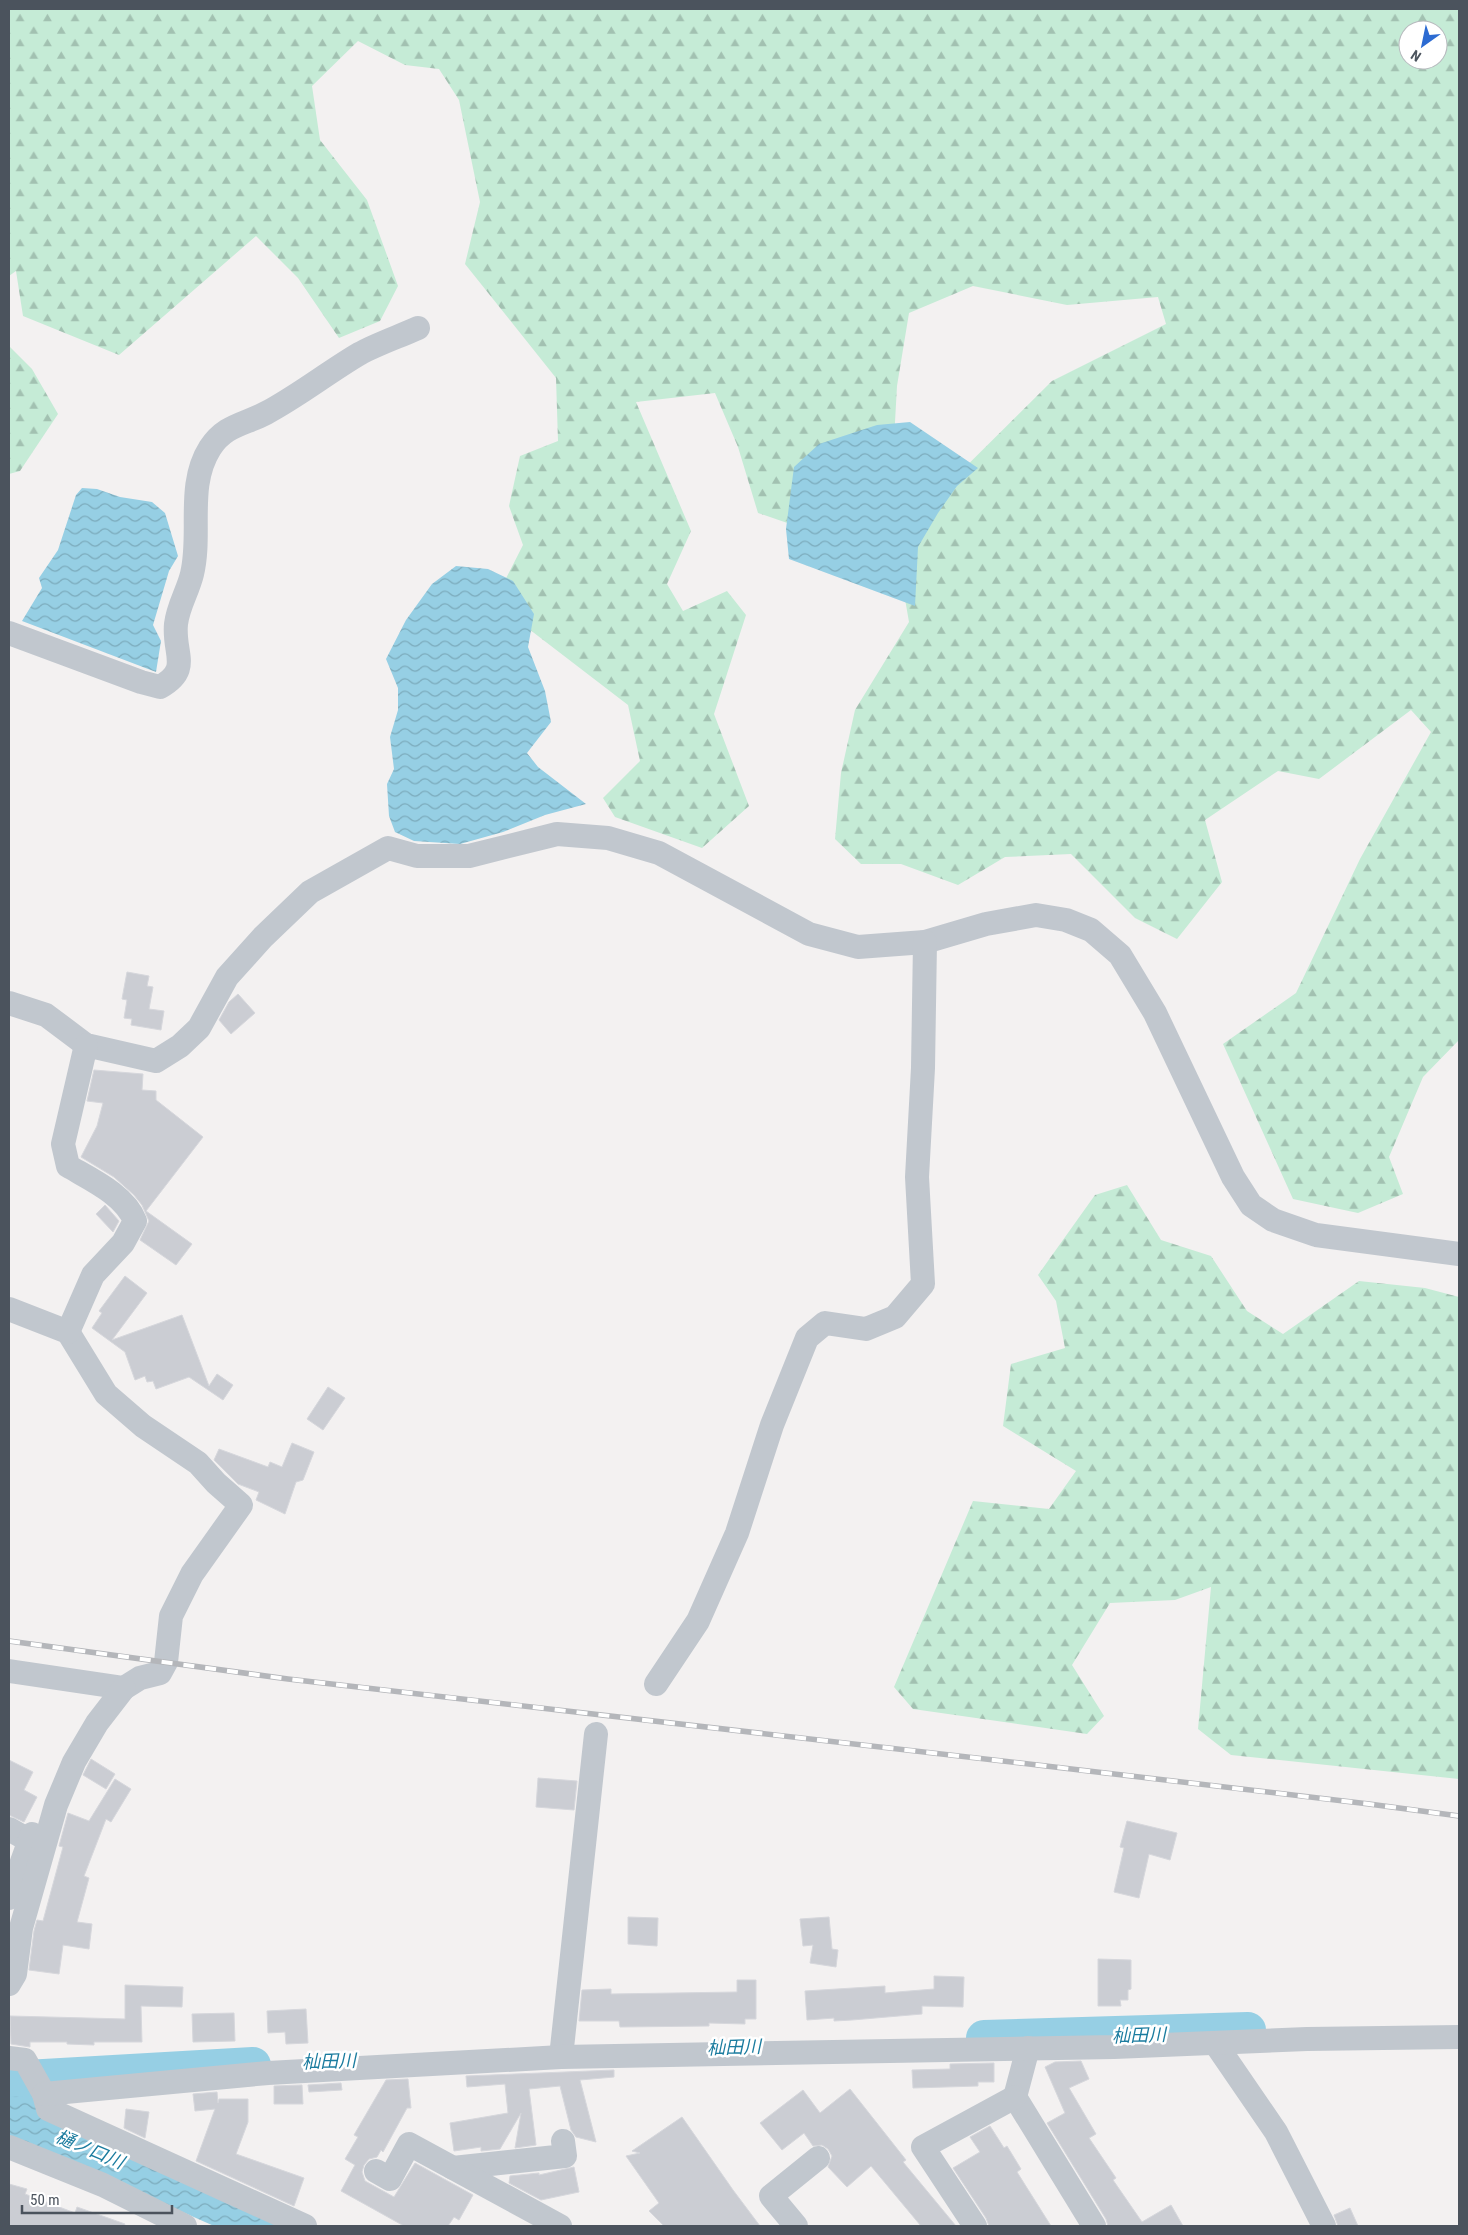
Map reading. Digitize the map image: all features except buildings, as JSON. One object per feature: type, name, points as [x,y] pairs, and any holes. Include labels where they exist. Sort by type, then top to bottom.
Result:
[{"type":"street","points":[[9,633],[141,682],[160,687],[172,680],[178,672],[176,625],[181,601],[192,575],[197,537],[195,500],[201,467],[209,449],[222,433],[266,413],[361,353],[418,328]]},
{"type":"street","points":[[9,1003],[46,1015],[86,1045],[156,1061],[180,1046],[199,1028],[227,977],[263,937],[310,892],[388,848],[417,856],[469,856],[557,834],[608,838],[659,852],[809,934],[858,947],[925,942],[986,924],[1036,915],[1066,920],[1092,930],[1120,955],[1155,1013],[1233,1177],[1251,1205],[1273,1220],[1316,1234],[1459,1254]]},
{"type":"street","points":[[656,1684],[698,1621],[737,1533],[772,1426],[807,1338],[825,1324],[866,1329],[895,1317],[923,1284],[917,1177],[923,1068],[925,942]]},
{"type":"street","points":[[68,1332],[94,1275],[123,1243],[135,1222],[130,1209],[100,1185],[68,1166],[63,1144],[86,1045]]},
{"type":"street","points":[[9,1309],[68,1332],[106,1394],[143,1426],[198,1462],[216,1483],[241,1505],[192,1574],[171,1616],[166,1662],[160,1673],[115,1687],[81,1721],[53,1779],[9,1898]]},
{"type":"street","points":[[9,1671],[115,1687]]},
{"type":"street","points":[[9,1984],[15,1974],[21,1928],[56,1806],[74,1762],[115,1687]]},
{"type":"street","points":[[561,2057],[596,1734]]},
{"type":"street","points":[[9,1829],[30,1841]]},
{"type":"street","points":[[44,2094],[268,2073],[561,2057],[1459,2037]]},
{"type":"street","points":[[1215,2043],[1276,2132],[1324,2226]]},
{"type":"street","points":[[1028,2048],[1015,2097],[1094,2226]]},
{"type":"street","points":[[9,2058],[25,2060],[44,2094],[48,2109],[305,2226]]},
{"type":"street","points":[[974,2226],[924,2147],[1015,2097]]},
{"type":"street","points":[[453,2168],[565,2156],[563,2140]]},
{"type":"street","points":[[376,2171],[390,2179],[409,2144],[560,2226]]},
{"type":"street","points":[[9,2147],[104,2185],[185,2226]]},
{"type":"street","points":[[796,2226],[771,2196],[818,2158]]},
{"type":"green space","points":[[9,9],[1459,9],[1459,1040],[1423,1077],[1389,1157],[1403,1194],[1358,1213],[1293,1199],[1223,1044],[1296,993],[1360,859],[1431,732],[1411,710],[1319,779],[1278,771],[1205,820],[1222,882],[1177,939],[1135,918],[1071,854],[1005,857],[958,885],[901,864],[861,864],[835,839],[841,773],[855,710],[909,622],[901,576],[911,521],[1052,381],[1166,324],[1158,297],[1067,305],[973,286],[909,313],[897,386],[894,440],[825,536],[758,513],[738,447],[715,393],[636,402],[691,531],[667,584],[683,611],[727,591],[746,615],[714,714],[749,806],[702,848],[615,817],[603,798],[640,761],[628,705],[525,626],[499,592],[523,545],[509,506],[520,456],[558,441],[556,378],[465,264],[480,202],[459,100],[439,69],[405,65],[358,41],[312,86],[320,140],[367,200],[398,286],[380,321],[339,338],[298,278],[256,236],[119,355],[23,316],[16,271],[9,276]]},
{"type":"green space","points":[[9,346],[32,369],[58,414],[20,471],[9,474]]},
{"type":"green space","points":[[1127,1185],[1161,1240],[1211,1256],[1247,1311],[1283,1334],[1359,1281],[1425,1288],[1459,1297],[1459,1779],[1231,1755],[1198,1729],[1211,1587],[1175,1600],[1110,1603],[1072,1665],[1104,1716],[1087,1734],[913,1709],[894,1687],[973,1501],[1049,1509],[1076,1471],[1003,1426],[1011,1364],[1065,1348],[1056,1301],[1038,1275],[1095,1195]]},
{"type":"water","points":[[910,422],[978,468],[957,486],[918,547],[915,606],[789,559],[786,529],[794,467],[819,444],[877,425]]},
{"type":"water","points":[[82,488],[97,489],[120,497],[152,502],[165,513],[178,556],[169,571],[153,625],[161,641],[156,672],[22,621],[42,588],[39,578],[58,550],[76,495]]},
{"type":"water","points":[[456,566],[488,569],[513,581],[534,614],[528,647],[545,691],[551,722],[527,753],[538,767],[586,804],[545,815],[503,832],[460,844],[414,841],[395,832],[389,816],[387,784],[394,769],[390,737],[398,710],[398,688],[386,659],[406,620],[432,584]]},
{"type":"water","name":"樋ノ口川","points":[[9,2066],[31,2086],[286,2226],[214,2226],[9,2135]]},
{"type":"waterway","name":"杣田川","points":[[984,2038],[1248,2030]]},
{"type":"waterway","name":"杣田川","points":[[9,2079],[253,2065]]},
{"type":"railway","points":[[9,1641],[288,1679],[1046,1766],[1459,1816]]}]
